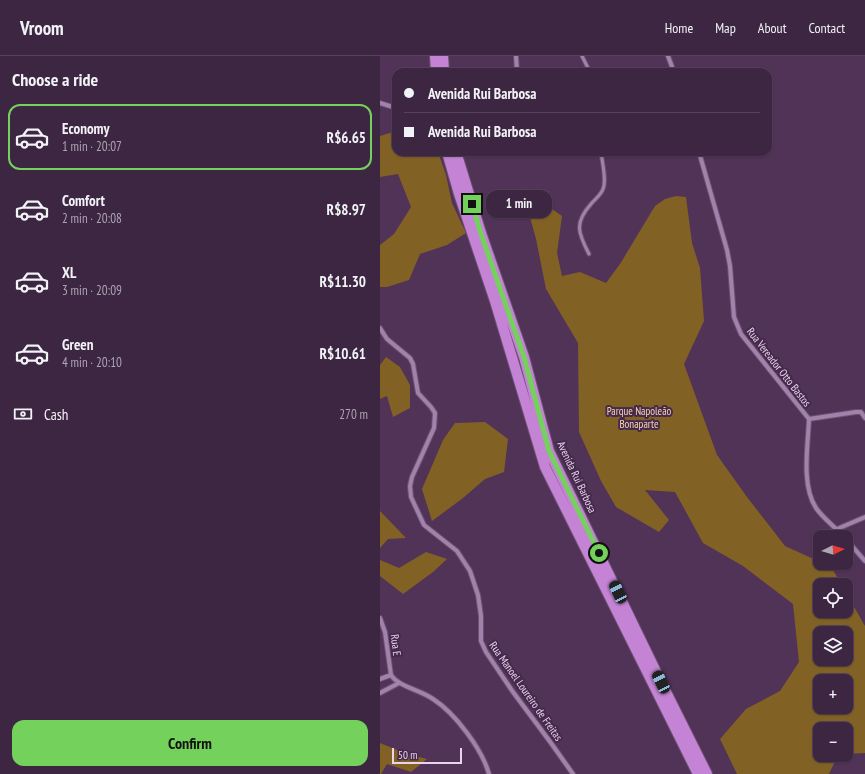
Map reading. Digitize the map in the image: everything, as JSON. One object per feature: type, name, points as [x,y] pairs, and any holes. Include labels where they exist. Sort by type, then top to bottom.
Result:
[{"type":"main road","points":[[435,56],[436,68]]},
{"type":"main road","points":[[443,56],[444,68]]},
{"type":"main road","name":"Avenida Rui Barbosa","points":[[449,156],[459,194],[495,301],[545,467],[698,774]]},
{"type":"main road","name":"Avenida Rui Barbosa","points":[[457,156],[481,234],[524,357],[549,451],[664,689],[707,774]]},
{"type":"street","points":[[516,56],[517,68]]},
{"type":"street","points":[[668,56],[672,68]]},
{"type":"street","points":[[380,103],[392,107]]},
{"type":"street","name":"Rua Vereador Otto Bastos","points":[[700,156],[727,250],[730,266],[734,317],[741,334],[809,420],[806,474],[809,493],[816,508],[837,529]]},
{"type":"street","name":"Rua Manoel Loureiro de Freitas","points":[[380,328],[386,338],[410,358],[413,364],[418,393],[431,407],[435,414],[434,428],[412,477],[410,486],[411,497],[424,525],[457,551],[470,571],[478,595],[481,616],[481,641],[486,652],[572,774]]},
{"type":"street","points":[[809,420],[856,412],[860,412],[865,418]]},
{"type":"street","points":[[837,529],[865,517]]},
{"type":"street","points":[[853,547],[865,561]]},
{"type":"street","name":"Rua E","points":[[380,618],[385,632],[390,675]]},
{"type":"street","points":[[380,642],[386,642]]},
{"type":"street","points":[[380,679],[390,675],[399,683],[432,698],[448,710],[465,730],[487,766],[490,774]]},
{"type":"street","points":[[380,692],[399,683]]},
{"type":"lane","points":[[582,56],[588,68]]},
{"type":"lane","points":[[589,254],[579,231],[581,219],[585,210],[603,189],[602,156]]},
{"type":"green space","points":[[392,132],[392,156],[439,156],[446,175],[452,203],[466,233],[447,245],[420,254],[409,280],[387,287],[380,287],[380,245],[394,234],[411,207],[398,174],[380,177],[380,136]]},
{"type":"green space","name":"Parque Napoleão Bonaparte","points":[[522,188],[562,216],[557,253],[562,276],[580,272],[606,283],[620,264],[655,206],[665,199],[676,196],[686,197],[692,243],[700,268],[704,321],[684,364],[717,455],[747,497],[785,546],[813,559],[813,570],[833,570],[838,578],[813,578],[813,618],[853,618],[853,605],[865,626],[865,753],[853,754],[853,722],[813,722],[813,762],[835,762],[829,774],[737,774],[720,739],[746,709],[780,691],[799,662],[793,604],[743,566],[703,543],[675,492],[645,490],[669,520],[659,532],[616,507],[601,481],[579,432],[578,343],[546,289],[536,239]]},
{"type":"green space","points":[[386,357],[400,367],[410,385],[410,408],[393,417],[387,396],[380,399],[380,365]]},
{"type":"green space","points":[[485,422],[508,439],[504,472],[485,479],[463,498],[432,521],[422,489],[443,440],[455,423]]},
{"type":"green space","points":[[380,511],[406,538],[388,539],[380,548]]},
{"type":"green space","points":[[426,552],[447,559],[433,572],[403,594],[380,576],[380,560],[399,568]]},
{"type":"green space","points":[[380,743],[407,754],[427,759],[411,772],[387,764],[380,774]]},
{"type":"route","points":[[472,204],[524,357],[549,451],[599,553]]}]
